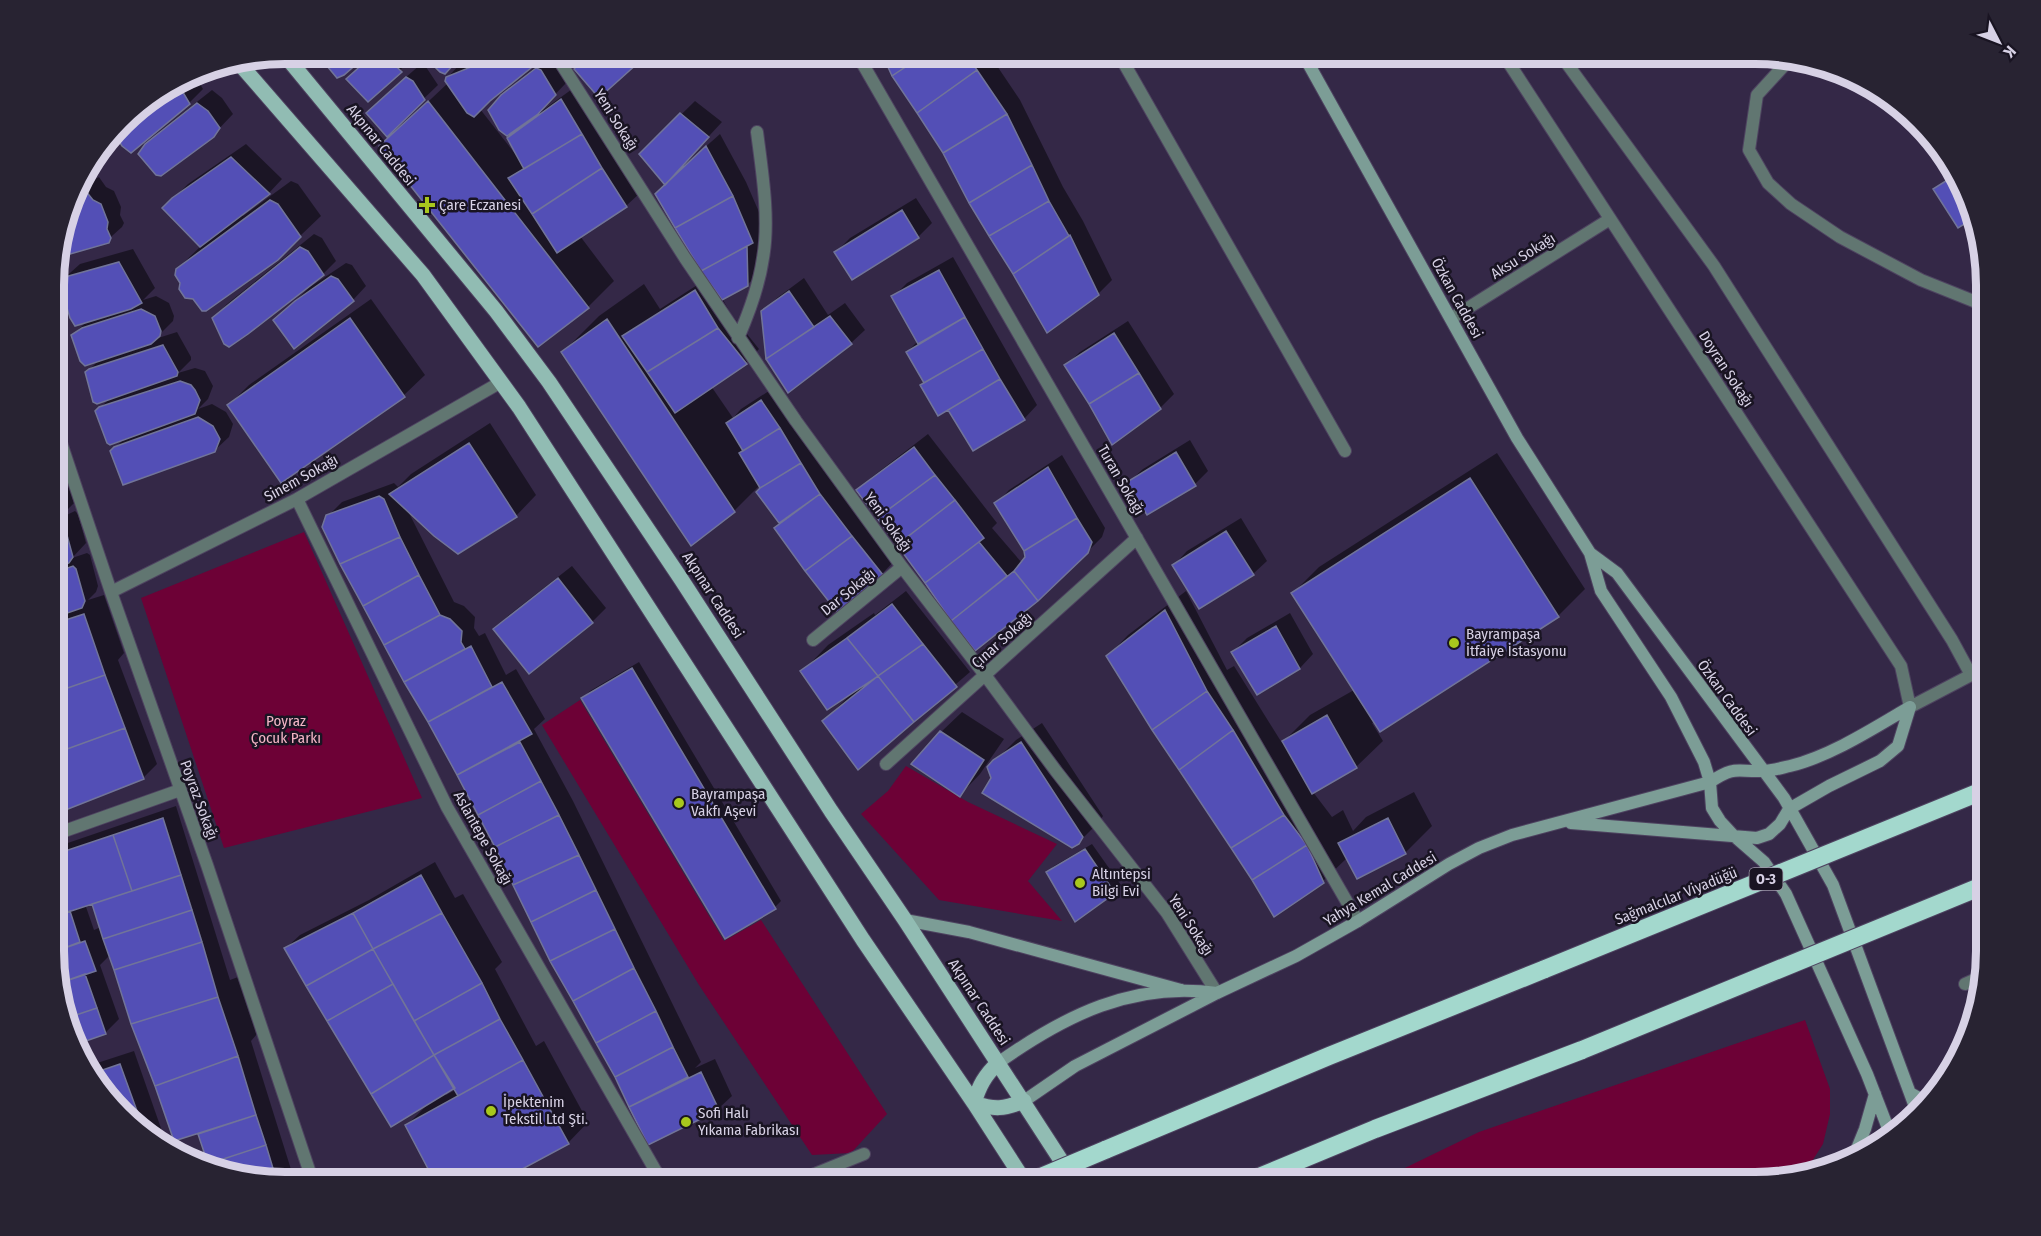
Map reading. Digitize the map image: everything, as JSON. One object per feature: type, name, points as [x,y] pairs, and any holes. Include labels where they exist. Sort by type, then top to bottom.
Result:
[{"type":"highway","name":"Sağmalcılar Viyadüğü","points":[[1051,1172],[1329,1056],[1976,793]]},
{"type":"highway","points":[[1271,1172],[1375,1129],[1581,1050],[1976,888]]},
{"type":"main road","name":"Akpınar Caddesi","points":[[292,64],[496,311],[549,382],[681,579],[1069,1172]]},
{"type":"main road","points":[[245,69],[423,275],[501,382],[863,940],[1020,1172]]},
{"type":"main road","points":[[974,1103],[987,1073],[998,1063]]},
{"type":"main road","points":[[974,1103],[989,1108],[1006,1108],[1024,1101]]},
{"type":"street","name":"Yeni Sokağı","points":[[565,64],[738,338],[902,567],[1167,913],[1217,993]]},
{"type":"street","name":"Turan Sokağı","points":[[862,64],[1358,921]]},
{"type":"street","points":[[1123,64],[1345,451]]},
{"type":"street","name":"Özkan Caddesi","points":[[1310,64],[1517,438],[1590,553],[1601,591],[1671,697],[1704,762],[1710,782],[1712,808],[1733,835],[1764,862],[1786,894],[1832,994],[1888,1127]]},
{"type":"street","name":"Doyran Sokağı","points":[[1509,64],[1901,666],[1910,707]]},
{"type":"street","points":[[1567,64],[1714,266],[1939,620],[1971,675],[1822,754],[1791,766],[1762,771],[1736,769],[1710,782]]},
{"type":"street","points":[[1784,66],[1757,95],[1749,150],[1768,183],[1791,204],[1840,237],[1921,280],[1976,302]]},
{"type":"street","points":[[738,338],[750,309],[764,257],[765,209],[757,132]]},
{"type":"street","name":"Aksu Sokağı","points":[[1452,318],[1610,219]]},
{"type":"street","name":"Sinem Sokağı","points":[[111,592],[297,499],[501,382]]},
{"type":"street","name":"Poyraz Sokağı","points":[[64,452],[207,865],[310,1172]]},
{"type":"street","name":"Aslantepe Sokağı","points":[[297,499],[447,807],[656,1172]]},
{"type":"street","name":"Çınar Sokağı","points":[[886,764],[1137,538]]},
{"type":"street","name":"Özkan Caddesi","points":[[1590,553],[1617,573],[1762,771],[1774,784],[1789,809],[1833,885],[1914,1104]]},
{"type":"street","name":"Dar Sokağı","points":[[813,640],[902,567]]},
{"type":"street","points":[[1563,822],[1756,838],[1769,834],[1780,824],[1789,809],[1880,761],[1898,746],[1910,707]]},
{"type":"street","name":"Yahya Kemal Caddesi","points":[[1024,1101],[1075,1066],[1217,993],[1296,956],[1479,848],[1512,835],[1710,782]]},
{"type":"street","points":[[64,831],[180,790]]},
{"type":"street","points":[[905,920],[969,933],[1180,990]]},
{"type":"street","points":[[1965,984],[1975,979]]},
{"type":"street","name":"Yahya Kemal Caddesi","points":[[998,1063],[1057,1024],[1106,1004],[1138,994],[1180,990],[1217,993]]},
{"type":"street","points":[[1910,1092],[1920,1098]]},
{"type":"street","points":[[1858,1146],[1875,1094]]},
{"type":"street","points":[[820,1172],[864,1154]]},
{"type":"green space","name":"Poyraz Çocuk Parkı","points":[[304,532],[422,798],[224,848],[141,598]]},
{"type":"green space","points":[[580,700],[724,941],[761,920],[887,1114],[851,1153],[812,1155],[699,985],[542,725]]},
{"type":"green space","points":[[906,766],[968,802],[1057,844],[1028,881],[1062,921],[939,900],[861,814],[888,791]]},
{"type":"green space","points":[[1805,1020],[1830,1089],[1830,1114],[1823,1144],[1810,1164],[1784,1170],[1755,1172],[1397,1172],[1479,1132]]},
{"type":"building","points":[[325,64],[357,64],[344,75],[337,78]]},
{"type":"building","points":[[363,64],[394,64],[402,72],[368,102],[346,79]]},
{"type":"building","points":[[432,64],[454,64],[445,74]]},
{"type":"building","points":[[478,64],[534,64],[474,117],[467,113],[445,81],[446,77]]},
{"type":"building","points":[[579,64],[637,64],[599,98],[574,69]]},
{"type":"building","points":[[887,64],[910,64],[892,76]]},
{"type":"building","points":[[910,64],[973,64],[977,70],[917,113],[892,76]]},
{"type":"building","points":[[536,68],[541,70],[556,95],[538,114],[507,136],[499,130],[488,110],[501,95]]},
{"type":"building","points":[[977,70],[1007,114],[943,153],[917,113]]},
{"type":"building","points":[[406,77],[413,81],[425,100],[387,137],[366,113]]},
{"type":"building","points":[[182,90],[190,104],[131,153],[119,141],[129,129],[151,110]]},
{"type":"building","points":[[561,99],[582,134],[524,169],[507,138]]},
{"type":"building","points":[[428,101],[589,308],[538,347],[379,146]]},
{"type":"building","points":[[197,103],[208,111],[220,128],[214,137],[161,176],[156,175],[138,154],[145,144]]},
{"type":"building","points":[[680,113],[709,137],[665,185],[639,154]]},
{"type":"building","points":[[1007,114],[1032,165],[969,203],[943,153]]},
{"type":"building","points":[[582,134],[602,168],[532,214],[508,178]]},
{"type":"building","points":[[706,146],[733,196],[675,228],[655,194]]},
{"type":"building","points":[[231,157],[270,194],[200,247],[162,208],[172,198]]},
{"type":"building","points":[[1032,165],[1049,201],[989,236],[969,203]]},
{"type":"building","points":[[602,168],[627,207],[557,253],[532,214]]},
{"type":"building","points":[[1949,179],[1967,222],[1958,228],[1933,189]]},
{"type":"building","points":[[86,191],[93,200],[101,204],[108,222],[107,229],[111,238],[109,243],[66,255],[76,215]]},
{"type":"building","points":[[733,196],[753,243],[701,271],[675,228]]},
{"type":"building","points":[[270,200],[278,204],[301,237],[278,260],[206,311],[202,311],[193,299],[185,298],[179,289],[180,283],[175,275],[176,269]]},
{"type":"building","points":[[1049,201],[1069,236],[1013,274],[989,236]]},
{"type":"building","points":[[902,210],[919,238],[852,280],[834,252]]},
{"type":"building","points":[[1070,235],[1099,295],[1047,333],[1013,274]]},
{"type":"building","points":[[747,246],[748,286],[722,300],[701,271]]},
{"type":"building","points":[[300,247],[308,251],[324,275],[248,334],[229,347],[224,344],[212,318]]},
{"type":"building","points":[[119,262],[142,303],[131,309],[75,326],[64,298],[65,277]]},
{"type":"building","points":[[939,270],[965,317],[918,344],[891,296]]},
{"type":"building","points":[[331,276],[338,279],[354,301],[294,349],[273,320],[295,301]]},
{"type":"building","points":[[695,290],[718,328],[647,372],[622,336]]},
{"type":"building","points":[[789,291],[814,327],[766,359],[761,311]]},
{"type":"building","points":[[141,309],[155,316],[161,331],[160,336],[151,344],[85,366],[80,361],[71,335],[82,328]]},
{"type":"building","points":[[830,316],[852,344],[788,393],[766,359]]},
{"type":"building","points":[[965,317],[983,349],[924,383],[906,352]]},
{"type":"building","points":[[350,318],[405,397],[281,483],[227,405]]},
{"type":"building","points":[[607,319],[735,512],[691,546],[561,352]]},
{"type":"building","points":[[718,328],[747,364],[675,413],[647,372]]},
{"type":"building","points":[[1114,333],[1139,373],[1089,404],[1064,365]]},
{"type":"building","points":[[163,345],[178,372],[177,376],[97,404],[93,402],[85,372]]},
{"type":"building","points":[[983,349],[1000,379],[938,416],[920,385]]},
{"type":"building","points":[[1139,373],[1161,409],[1112,445],[1089,404]]},
{"type":"building","points":[[1000,379],[1025,420],[973,451],[948,410]]},
{"type":"building","points":[[180,381],[191,385],[200,400],[195,414],[110,445],[107,443],[95,411],[99,407]]},
{"type":"building","points":[[761,400],[780,428],[743,451],[726,423]]},
{"type":"building","points":[[198,417],[213,426],[220,439],[215,452],[123,485],[110,451],[114,447]]},
{"type":"building","points":[[780,428],[801,463],[760,488],[739,453]]},
{"type":"building","points":[[469,443],[517,517],[458,554],[434,536],[389,494]]},
{"type":"building","points":[[914,447],[935,475],[877,518],[856,490]]},
{"type":"building","points":[[1176,452],[1196,486],[1147,515],[1127,482]]},
{"type":"building","points":[[801,463],[820,494],[779,523],[756,492]]},
{"type":"building","points":[[1048,467],[1077,518],[1024,551],[994,503]]},
{"type":"building","points":[[935,475],[955,500],[897,545],[877,518]]},
{"type":"building","points":[[1470,478],[1559,617],[1380,732],[1291,593]]},
{"type":"building","points":[[820,494],[852,536],[805,571],[774,528]]},
{"type":"building","points":[[379,496],[384,499],[400,537],[340,564],[322,527],[326,515]]},
{"type":"building","points":[[955,500],[984,538],[925,583],[897,545]]},
{"type":"building","points":[[1077,518],[1092,542],[1088,553],[1038,601],[1014,571],[1025,557],[1024,551]]},
{"type":"building","points":[[64,527],[73,557],[69,563],[64,565]]},
{"type":"building","points":[[1226,531],[1254,575],[1199,609],[1172,565]]},
{"type":"building","points":[[852,536],[883,575],[837,612],[805,571]]},
{"type":"building","points":[[400,537],[419,575],[363,606],[340,564]]},
{"type":"building","points":[[979,542],[1007,576],[951,621],[925,583]]},
{"type":"building","points":[[73,566],[76,569],[85,601],[82,608],[64,614],[64,569]]},
{"type":"building","points":[[1014,571],[1038,601],[975,651],[951,621]]},
{"type":"building","points":[[419,575],[440,615],[384,645],[363,606]]},
{"type":"building","points":[[558,578],[593,623],[529,674],[493,629]]},
{"type":"building","points":[[892,604],[923,644],[878,676],[847,638]]},
{"type":"building","points":[[1165,610],[1207,691],[1152,730],[1106,656]]},
{"type":"building","points":[[84,614],[105,675],[64,689],[64,620]]},
{"type":"building","points":[[440,615],[450,619],[462,631],[461,642],[465,649],[404,682],[384,645]]},
{"type":"building","points":[[1276,626],[1300,669],[1257,695],[1231,652]]},
{"type":"building","points":[[847,638],[878,676],[827,710],[800,671]]},
{"type":"building","points":[[923,644],[957,687],[914,722],[878,676]]},
{"type":"building","points":[[471,646],[492,687],[428,722],[404,682]]},
{"type":"building","name":"Bayrampaşa Vakfı Aşevi","points":[[632,668],[776,909],[725,939],[581,698]]},
{"type":"building","points":[[105,675],[125,728],[64,750],[64,689]]},
{"type":"building","points":[[878,676],[914,722],[858,770],[822,721]]},
{"type":"building","points":[[502,682],[532,734],[457,775],[428,722]]},
{"type":"building","points":[[1207,691],[1233,730],[1179,770],[1152,730]]},
{"type":"building","points":[[1327,715],[1357,768],[1312,794],[1282,741]]},
{"type":"building","points":[[125,728],[144,779],[64,811],[64,750]]},
{"type":"building","points":[[1233,730],[1284,815],[1231,848],[1179,770]]},
{"type":"building","points":[[940,731],[984,760],[960,797],[911,764]]},
{"type":"building","points":[[520,742],[541,781],[478,815],[457,775]]},
{"type":"building","points":[[1021,742],[1083,837],[1079,844],[1072,848],[982,793],[991,778],[987,767],[993,760]]},
{"type":"building","points":[[541,781],[559,815],[495,847],[478,815]]},
{"type":"building","points":[[559,815],[579,855],[513,885],[495,847]]},
{"type":"building","points":[[1284,815],[1307,845],[1252,880],[1231,848]]},
{"type":"building","points":[[163,818],[181,875],[132,891],[113,835]]},
{"type":"building","points":[[1388,818],[1406,854],[1357,879],[1338,843]]},
{"type":"building","points":[[113,835],[132,891],[64,913],[64,851]]},
{"type":"building","points":[[1307,845],[1324,883],[1274,917],[1252,880]]},
{"type":"building","name":"Altıntepsi Bilgi Evi","points":[[1085,849],[1115,893],[1075,922],[1046,872]]},
{"type":"building","points":[[579,855],[596,890],[531,922],[513,885]]},
{"type":"building","points":[[181,875],[192,910],[103,939],[92,904]]},
{"type":"building","points":[[421,875],[442,913],[373,949],[353,913]]},
{"type":"building","points":[[596,890],[615,929],[550,961],[531,922]]},
{"type":"building","points":[[192,910],[202,942],[114,970],[103,939]]},
{"type":"building","points":[[70,911],[80,942],[64,948],[64,913]]},
{"type":"building","points":[[353,913],[373,949],[306,986],[284,948]]},
{"type":"building","points":[[442,913],[482,983],[414,1021],[373,949]]},
{"type":"building","points":[[615,929],[634,968],[573,1001],[550,961]]},
{"type":"building","points":[[85,941],[96,971],[66,981],[64,948]]},
{"type":"building","points":[[202,942],[218,997],[131,1024],[114,970]]},
{"type":"building","points":[[373,949],[393,984],[327,1021],[306,986]]},
{"type":"building","points":[[634,968],[656,1011],[596,1043],[573,1001]]},
{"type":"building","points":[[85,974],[97,1008],[74,1016],[66,981]]},
{"type":"building","points":[[482,983],[500,1019],[434,1055],[414,1021]]},
{"type":"building","points":[[393,984],[434,1055],[371,1094],[327,1021]]},
{"type":"building","points":[[218,997],[238,1056],[155,1086],[131,1024]]},
{"type":"building","points":[[97,1008],[106,1034],[84,1042],[74,1016]]},
{"type":"building","points":[[656,1011],[673,1047],[615,1077],[596,1043]]},
{"type":"building","points":[[500,1019],[523,1060],[458,1096],[434,1055]]},
{"type":"building","points":[[673,1047],[688,1077],[629,1107],[615,1077]]},
{"type":"building","points":[[434,1055],[455,1088],[391,1127],[371,1094]]},
{"type":"building","points":[[238,1056],[256,1115],[174,1141],[155,1086]]},
{"type":"building","name":"İpektenim Tekstil Ltd Şti.","points":[[523,1060],[569,1144],[517,1172],[430,1172],[405,1125]]},
{"type":"building","points":[[120,1064],[137,1111],[134,1112],[119,1096],[100,1071]]},
{"type":"building","points":[[701,1072],[719,1110],[648,1145],[629,1107]]},
{"type":"building","points":[[256,1115],[266,1145],[218,1161],[206,1157],[198,1134]]},
{"type":"building","points":[[266,1145],[274,1171],[257,1170],[218,1161]]},
{"type":"place","name":"Çare Eczanesi","points":[[427,205]]},
{"type":"place","name":"Bayrampaşa İtfaiye İstasyonu","points":[[1454,643]]},
{"type":"place","name":"Bayrampaşa Vakfı Aşevi","points":[[679,803]]},
{"type":"place","name":"Altıntepsi Bilgi Evi","points":[[1080,883]]},
{"type":"place","name":"İpektenim Tekstil Ltd Şti.","points":[[491,1111]]},
{"type":"place","name":"Sofi Halı Yıkama Fabrikası","points":[[686,1122]]}]
